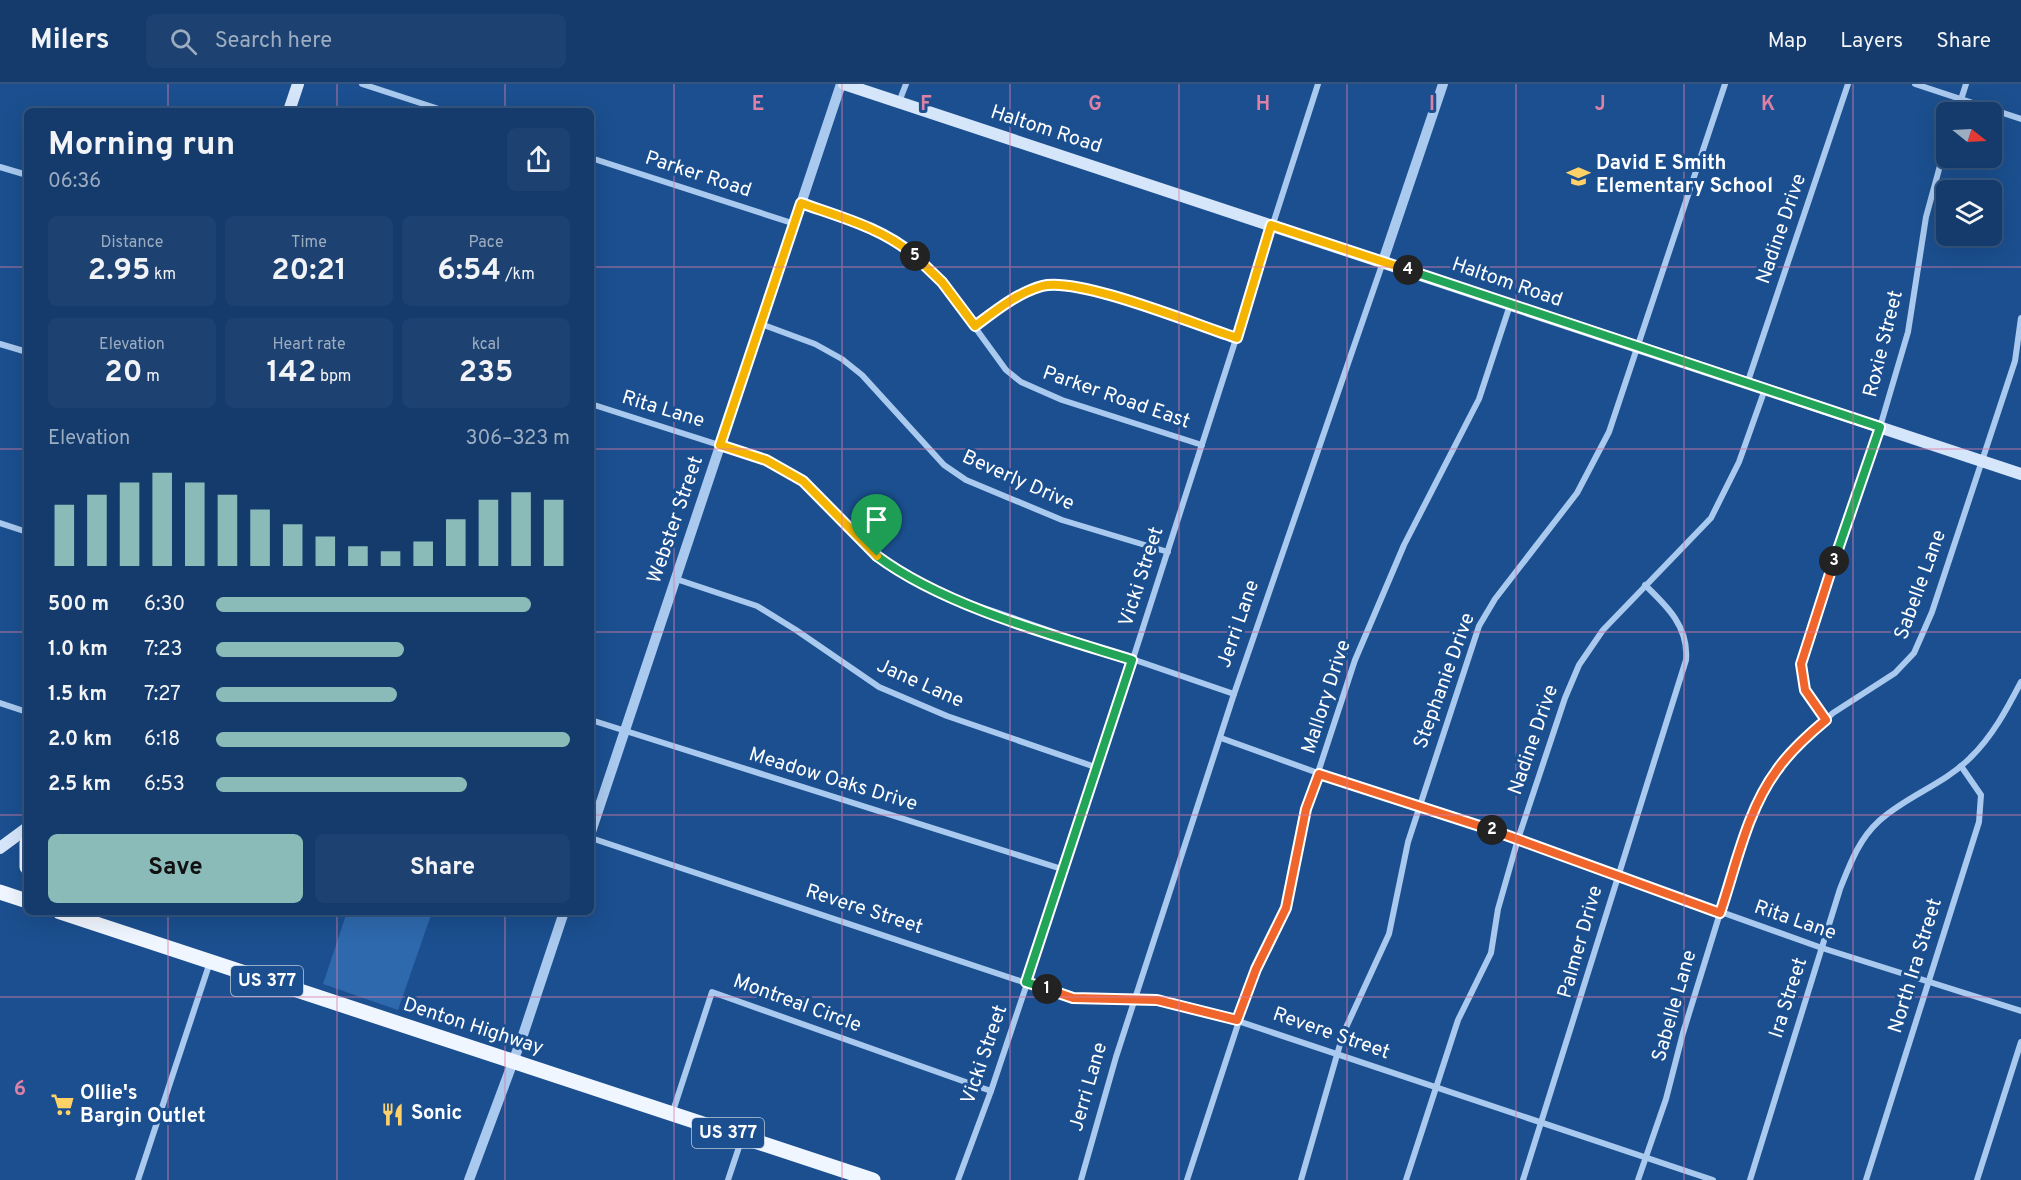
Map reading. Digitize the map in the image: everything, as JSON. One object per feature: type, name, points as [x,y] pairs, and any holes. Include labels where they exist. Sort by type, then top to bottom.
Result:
[{"type":"main road","points":[[290,108],[298,84]]},
{"type":"main road","name":"Haltom Road","points":[[843,84],[2021,474]]},
{"type":"main road","points":[[0,848],[24,830]]},
{"type":"main road","points":[[0,892],[24,900]]},
{"type":"main road","name":"Denton Highway","points":[[69,915],[873,1180]]},
{"type":"street","points":[[362,84],[436,108]]},
{"type":"street","name":"Webster Street","points":[[594,823],[801,203],[843,84]]},
{"type":"street","points":[[899,102],[906,84]]},
{"type":"street","name":"Vicki Street","points":[[957,1180],[991,1091],[1065,870],[1317,84]]},
{"type":"street","name":"Jerri Lane","points":[[1081,1180],[1135,999],[1234,694],[1443,84]]},
{"type":"street","name":"Stephanie Drive","points":[[1301,1180],[1354,1006],[1389,934],[1401,871],[1419,807],[1479,626],[1495,599],[1587,478],[1610,432],[1725,84]]},
{"type":"street","name":"Nadine Drive","points":[[1747,384],[1848,84]]},
{"type":"street","points":[[1914,84],[2021,119]]},
{"type":"street","points":[[1960,102],[1966,84]]},
{"type":"street","name":"Parker Road","points":[[594,159],[795,224]]},
{"type":"street","points":[[0,166],[24,175]]},
{"type":"street","name":"Roxie Street","points":[[1826,720],[1805,690],[1801,664],[1880,427],[1908,332],[1926,217],[1939,168]]},
{"type":"street","points":[[801,203],[864,225],[913,253],[942,282],[975,326],[1016,298],[1041,286],[1061,284],[1090,289],[1237,338]]},
{"type":"street","name":"Mallory Drive","points":[[1187,1180],[1237,1020],[1256,969],[1286,908],[1306,809],[1373,612],[1404,544],[1479,399],[1510,305]]},
{"type":"street","name":"Sabelle Lane","points":[[1638,1180],[1666,1099],[1686,1022],[1753,815],[1777,770],[1805,738],[1826,720],[1895,673],[1914,653],[1932,612],[2015,361],[2021,318]]},
{"type":"street","name":"Beverly Drive","points":[[761,324],[815,344],[842,359],[862,375],[944,465],[966,480],[1062,520],[1168,552]]},
{"type":"street","name":"Parker Road East","points":[[975,326],[1006,370],[1041,392],[1202,445]]},
{"type":"street","points":[[0,344],[24,351]]},
{"type":"street","name":"Nadine Drive","points":[[1406,1180],[1458,1020],[1491,953],[1498,909],[1518,839],[1565,698],[1579,665],[1603,630],[1711,518],[1726,493],[1739,462],[1765,389]]},
{"type":"street","name":"Rita Lane","points":[[594,405],[766,460],[803,481],[877,556],[898,571],[964,603],[1234,694]]},
{"type":"street","points":[[0,523],[24,531]]},
{"type":"street","name":"Jane Lane","points":[[676,579],[757,606],[879,687],[947,716],[1098,768]]},
{"type":"street","name":"Palmer Drive","points":[[1523,1180],[1686,660],[1687,646],[1676,619],[1645,585]]},
{"type":"street","name":"Ira Street","points":[[1750,1180],[1840,889],[1855,853],[1865,836],[1879,821],[1961,766],[1983,744],[2021,682]]},
{"type":"street","points":[[0,703],[24,711]]},
{"type":"street","name":"Meadow Oaks Drive","points":[[594,721],[1065,870]]},
{"type":"street","name":"Rita Lane","points":[[1221,738],[1319,774],[1518,839],[1822,948],[2021,1011]]},
{"type":"street","name":"North Ira Street","points":[[1866,1180],[1979,822],[1982,803],[1978,787],[1961,766]]},
{"type":"street","name":"Revere Street","points":[[594,839],[1073,998],[1157,1000],[1237,1020],[1713,1180]]},
{"type":"street","points":[[470,1180],[563,915]]},
{"type":"street","points":[[138,1180],[210,962]]},
{"type":"street","name":"Montreal Circle","points":[[672,1114],[712,992],[991,1091]]},
{"type":"street","points":[[1977,1180],[2021,1042]]},
{"type":"street","points":[[728,1180],[742,1137]]},
{"type":"shaded area","points":[[346,915],[431,915],[398,1010],[323,984]]},
{"type":"place","name":"David E Smith Elementary School","points":[[1578,176]]},
{"type":"place","name":"Ollie's Bargin Outlet","points":[[62,1105]]},
{"type":"place","name":"Sonic","points":[[393,1114]]},
{"type":"route","points":[[801,203],[864,225],[891,238],[913,253],[942,282],[975,326],[1016,298],[1041,286],[1061,284],[1090,289],[1237,338],[1271,225],[1880,427],[1838,547],[1801,664],[1805,690],[1826,720],[1805,738],[1777,770],[1765,789],[1753,815],[1720,913],[1483,827],[1319,774],[1306,809],[1292,890],[1286,908],[1264,950],[1237,1020],[1157,1000],[1073,998],[1026,982],[1065,870],[1132,660],[964,603],[898,571],[877,556],[803,481],[766,460],[720,445],[801,203]]}]
